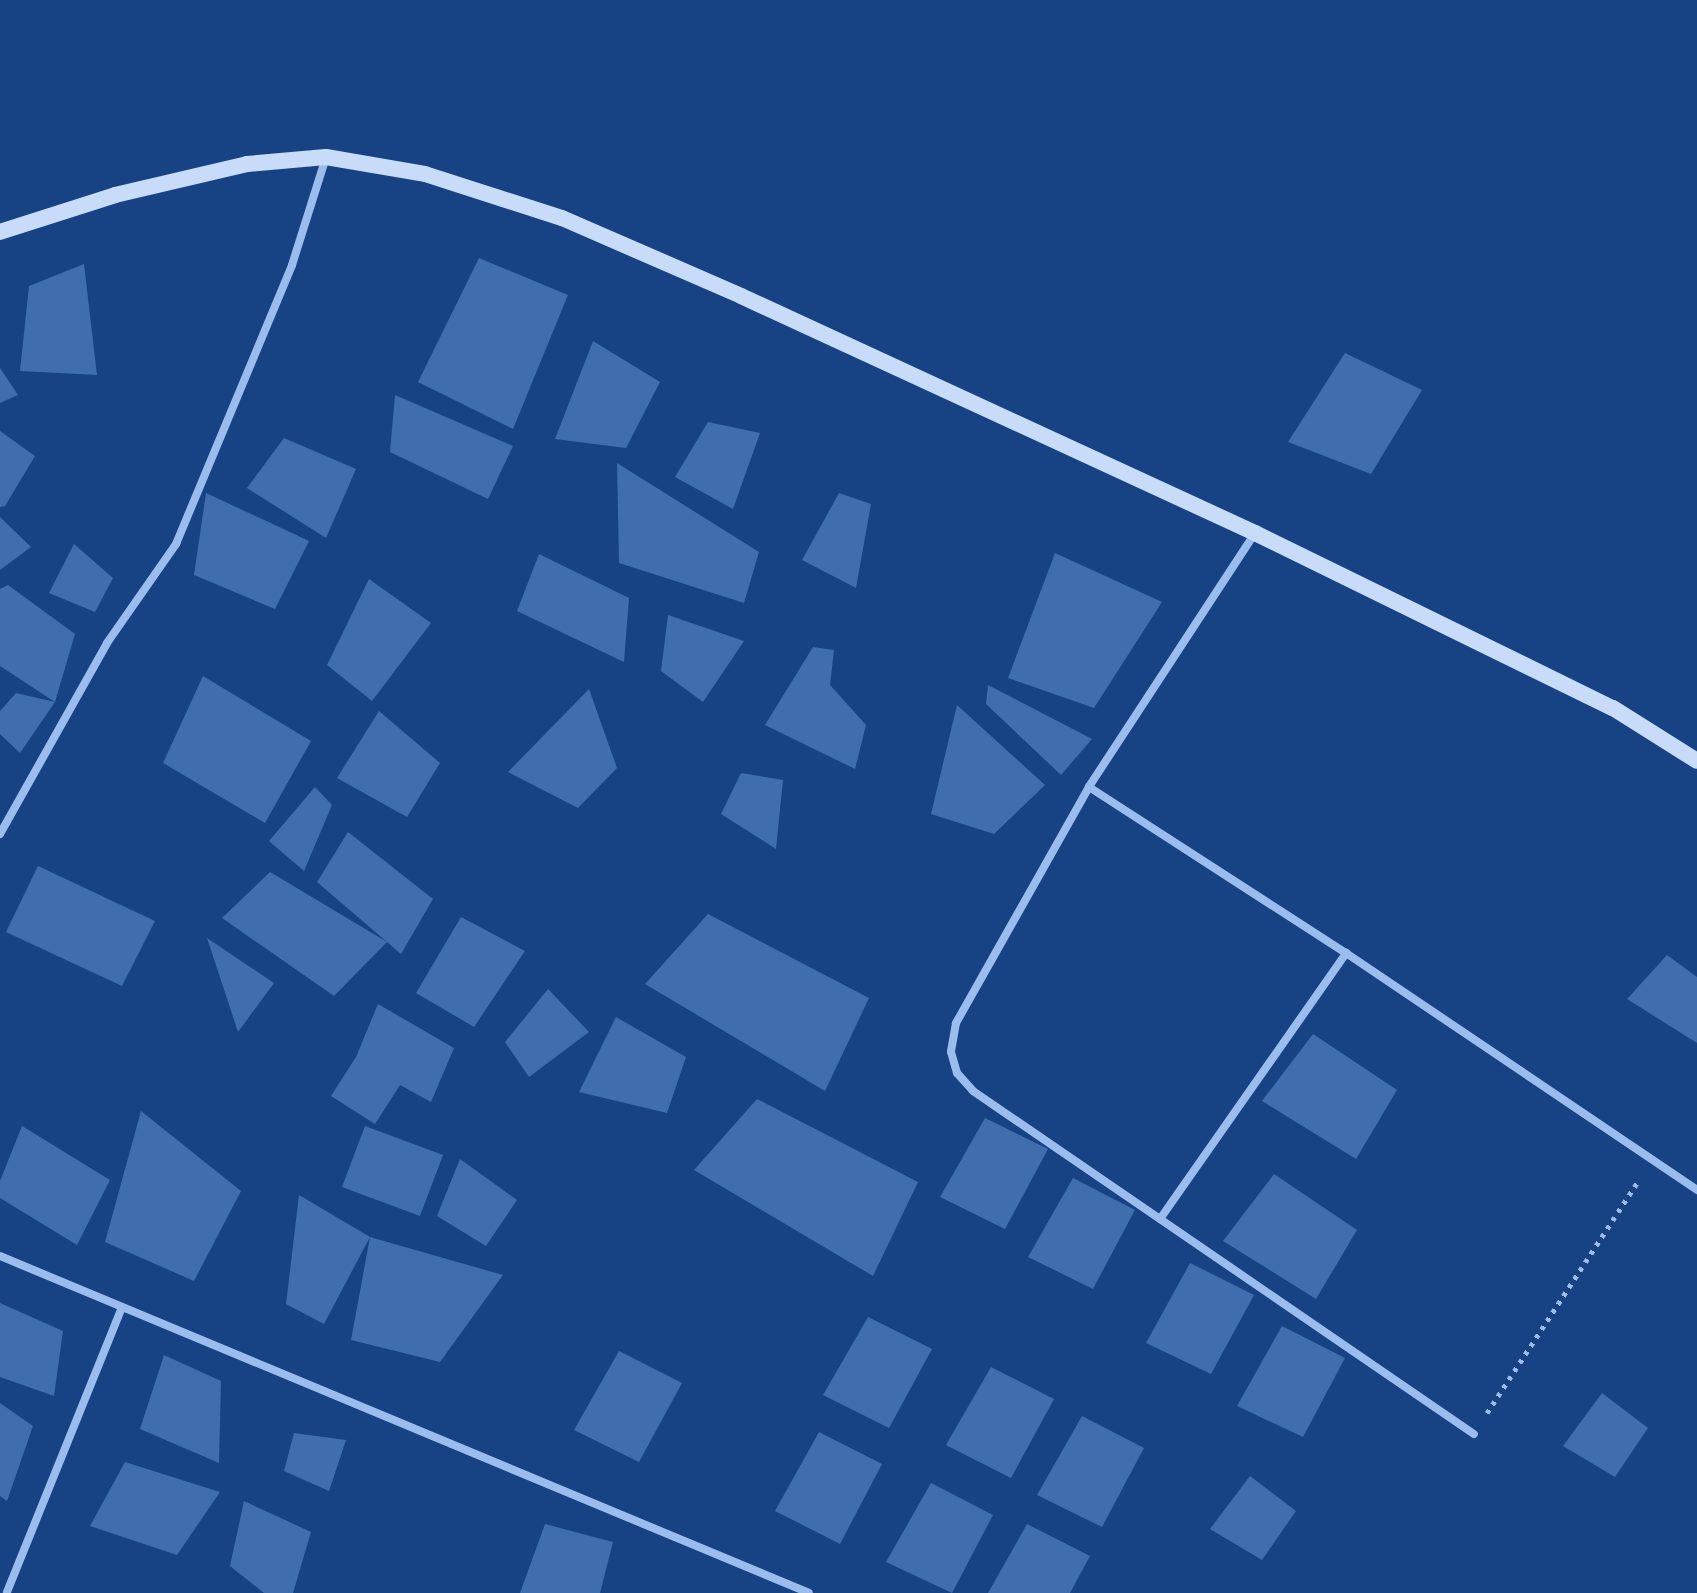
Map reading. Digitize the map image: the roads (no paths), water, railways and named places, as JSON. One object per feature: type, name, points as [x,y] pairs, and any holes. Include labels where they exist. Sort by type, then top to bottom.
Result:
[{"type":"main road","points":[[0,232],[115,195],[247,164],[326,157],[425,174],[562,218],[741,296],[1255,533],[1587,694],[1697,761]]},
{"type":"street","points":[[0,834],[107,643],[176,544],[292,265],[326,157]]},
{"type":"street","points":[[1255,533],[1089,787],[956,1023],[951,1052],[957,1073],[973,1091],[1474,1434]]},
{"type":"street","points":[[1089,787],[1346,953],[1697,1190]]},
{"type":"street","points":[[1160,1219],[1346,953]]},
{"type":"street","points":[[0,1256],[809,1593]]},
{"type":"street","points":[[6,1591],[122,1307]]}]
